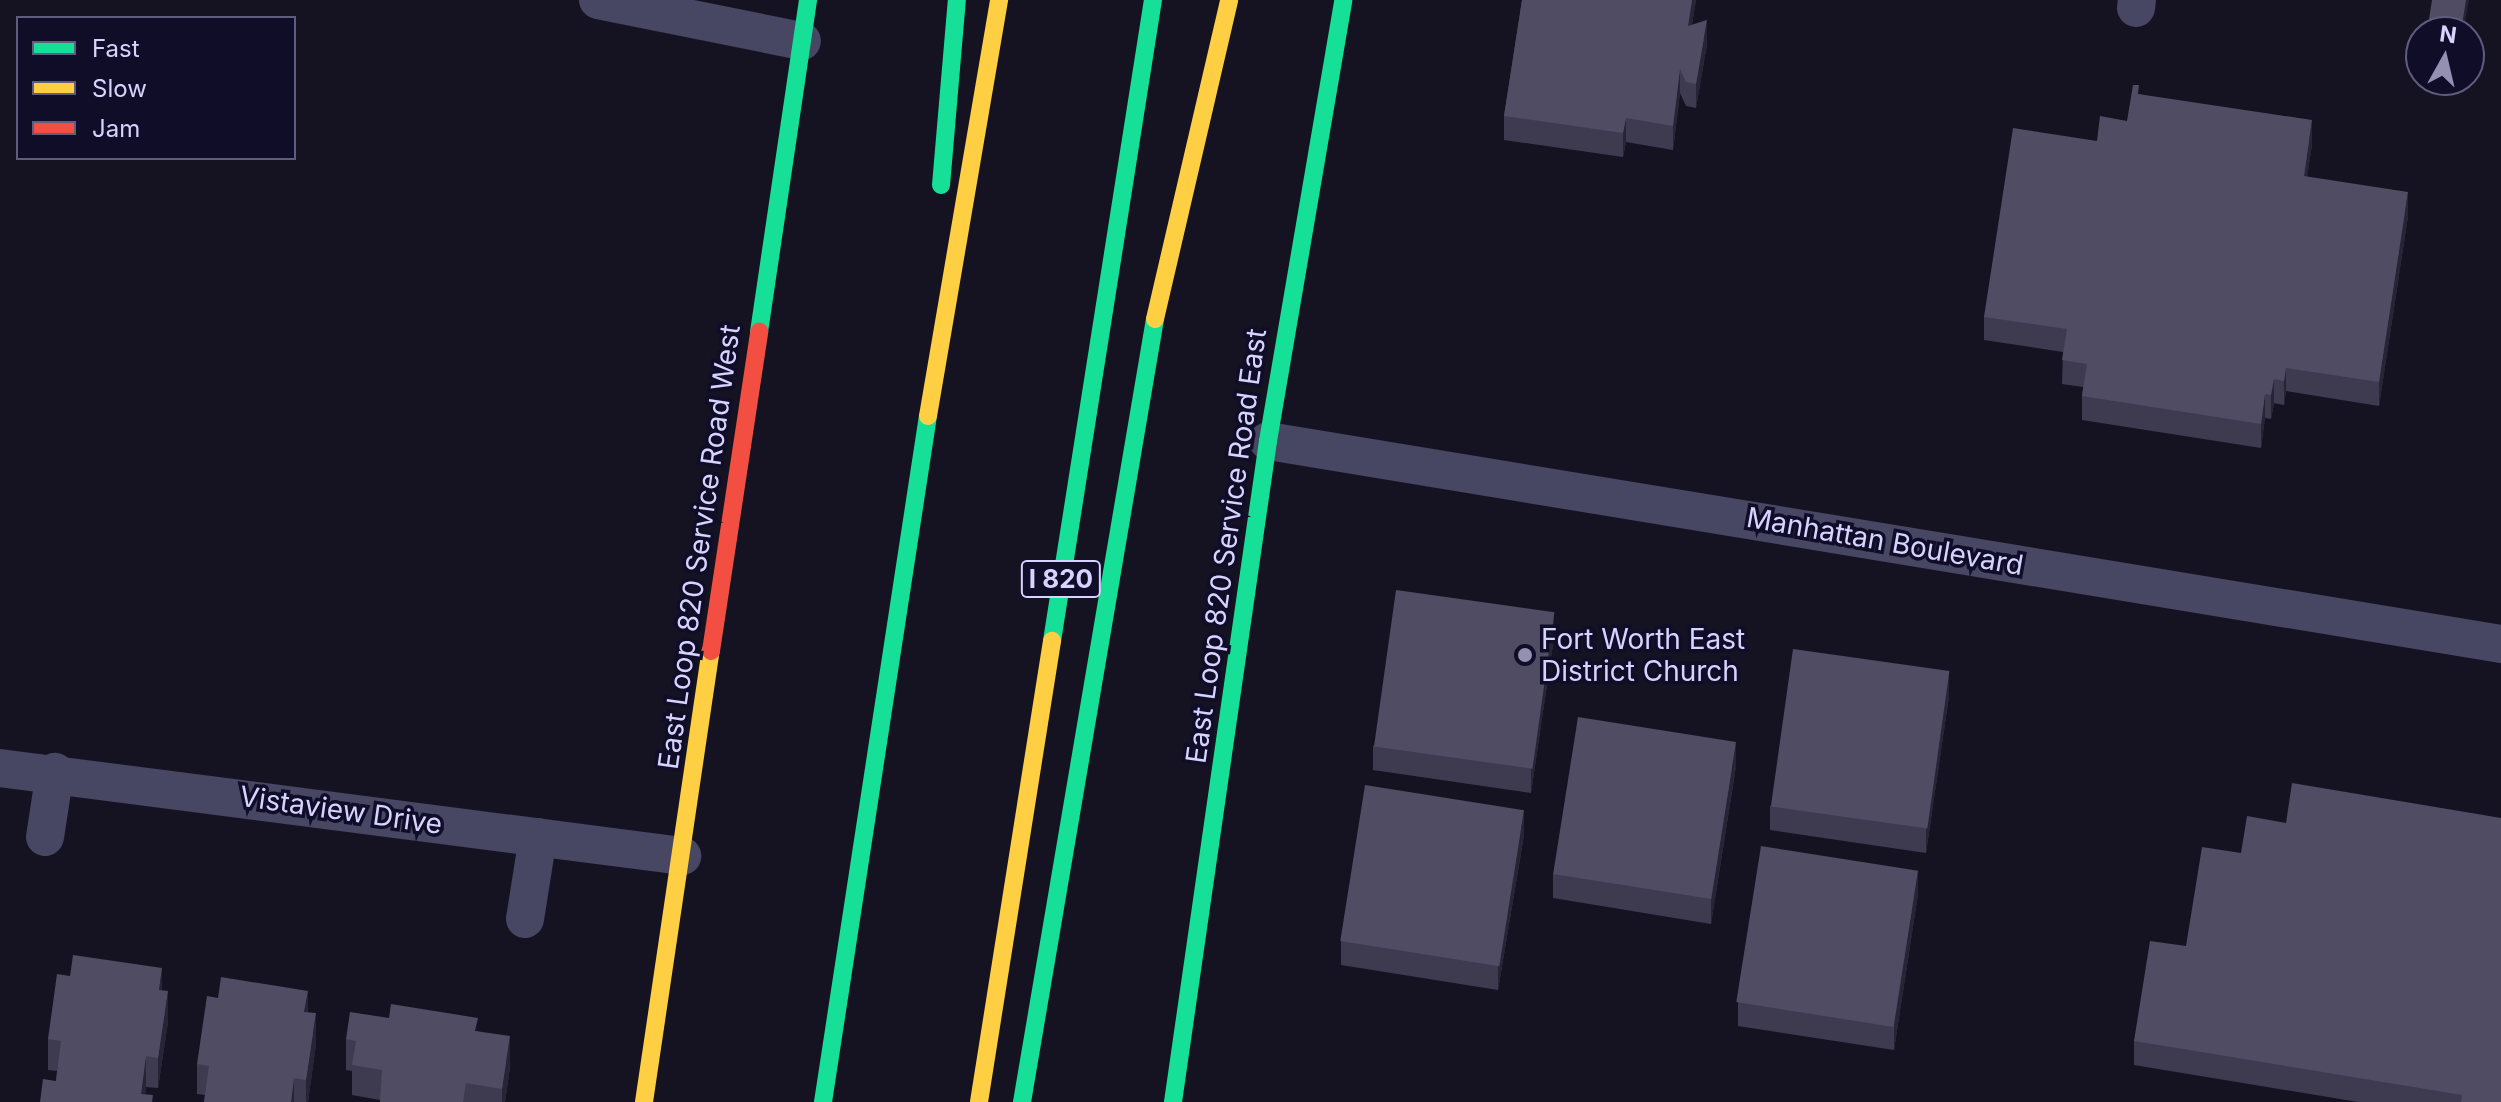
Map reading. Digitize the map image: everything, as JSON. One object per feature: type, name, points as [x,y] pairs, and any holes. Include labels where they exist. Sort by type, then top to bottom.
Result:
[{"type":"main road","name":"East Loop 820 Service Road West","points":[[644,1102],[808,0]]},
{"type":"main road","points":[[940,202],[957,0]]},
{"type":"main road","points":[[823,1102],[914,498],[999,0]]},
{"type":"main road","name":"I 820","points":[[979,1102],[1153,0]]},
{"type":"main road","points":[[1022,1102],[1148,350],[1229,0]]},
{"type":"main road","name":"East Loop 820 Service Road East","points":[[1173,1102],[1268,441],[1343,0]]},
{"type":"main road","points":[[914,498],[935,249]]},
{"type":"street","points":[[598,0],[802,41]]},
{"type":"street","name":"Manhattan Boulevard","points":[[1268,441],[2501,644]]},
{"type":"street","name":"Vistaview Drive","points":[[0,768],[55,772],[682,856]]},
{"type":"street","points":[[45,837],[55,772]]},
{"type":"street","points":[[525,919],[538,837]]},
{"type":"building","points":[[1522,0],[1692,0],[1688,26],[1707,20],[1696,84],[1686,82],[1680,69],[1673,126],[1626,118],[1623,133],[1504,116]]},
{"type":"building","points":[[2432,0],[2466,0],[2464,16],[2430,16]]},
{"type":"building","points":[[2133,85],[2139,85],[2138,94],[2312,120],[2304,176],[2408,192],[2379,382],[2286,368],[2284,381],[2274,379],[2271,395],[2265,394],[2261,424],[2082,396],[2087,364],[2062,360],[2067,329],[1984,317],[2013,128],[2097,141],[2100,116],[2127,121]]},
{"type":"building","points":[[1396,590],[1554,612],[1532,769],[1374,746]]},
{"type":"building","points":[[1793,649],[1949,671],[1927,828],[1771,806]]},
{"type":"building","points":[[1578,717],[1736,742],[1711,899],[1553,874]]},
{"type":"building","points":[[2292,783],[2501,818],[2501,1102],[2461,1102],[2462,1095],[2134,1041],[2150,941],[2186,946],[2202,847],[2241,853],[2247,816],[2286,823]]},
{"type":"building","points":[[1365,785],[1524,810],[1499,966],[1340,941]]},
{"type":"building","points":[[1761,846],[1918,871],[1893,1027],[1736,1002]]},
{"type":"building","points":[[73,955],[162,968],[159,990],[168,991],[158,1058],[146,1056],[141,1094],[153,1095],[152,1102],[40,1102],[43,1079],[56,1081],[61,1041],[48,1039],[57,974],[70,976]]},
{"type":"building","points":[[221,977],[308,991],[304,1012],[316,1013],[306,1080],[294,1078],[291,1102],[204,1102],[209,1066],[197,1064],[207,996],[218,998]]},
{"type":"building","points":[[391,1004],[478,1018],[475,1031],[510,1036],[502,1089],[466,1083],[463,1102],[380,1102],[382,1070],[352,1065],[356,1041],[346,1039],[350,1012],[389,1018]]},
{"type":"traffic: fast","points":[[759,332],[808,0]]},
{"type":"traffic: fast","points":[[941,185],[957,0]]},
{"type":"traffic: fast","points":[[1052,641],[1153,0]]},
{"type":"traffic: fast","points":[[1173,1102],[1268,441],[1343,0]]},
{"type":"traffic: fast","points":[[1022,1102],[1155,319]]},
{"type":"traffic: fast","points":[[823,1102],[928,416]]},
{"type":"traffic: slow","points":[[928,416],[999,0]]},
{"type":"traffic: slow","points":[[1155,319],[1229,0]]},
{"type":"traffic: slow","points":[[979,1102],[1052,641]]},
{"type":"traffic: slow","points":[[644,1102],[711,651]]},
{"type":"traffic: jam","points":[[711,651],[759,332]]},
{"type":"place","name":"Fort Worth East District Church","points":[[1525,655]]}]
